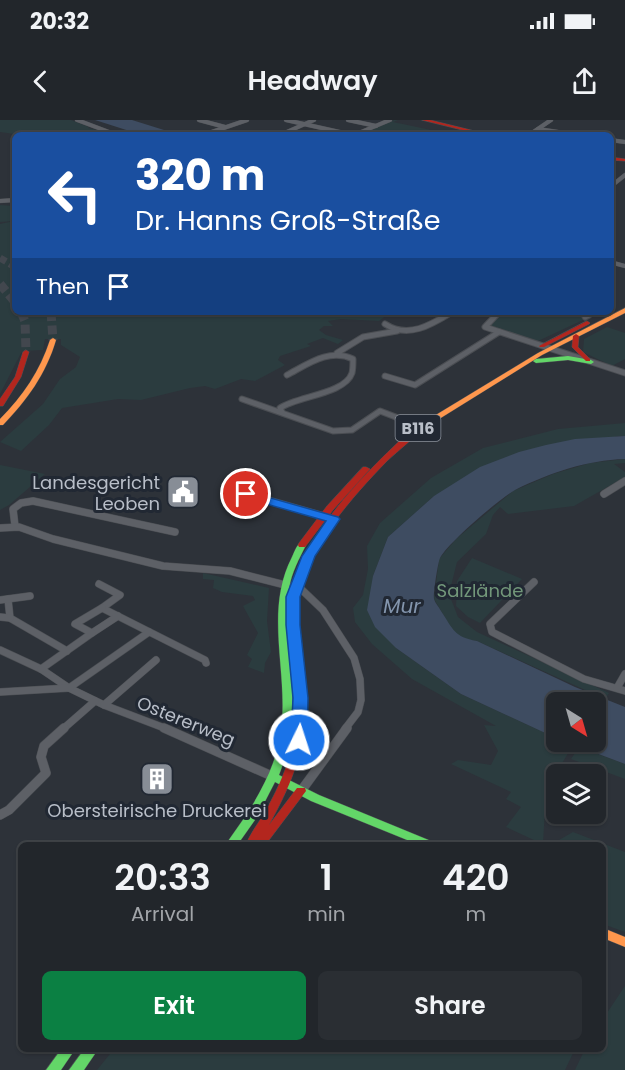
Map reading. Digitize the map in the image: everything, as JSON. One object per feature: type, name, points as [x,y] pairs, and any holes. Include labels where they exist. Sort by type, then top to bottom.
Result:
[{"type":"main road","points":[[424,120],[476,132]]},
{"type":"main road","name":"B116","points":[[252,842],[278,802],[296,757],[301,716],[293,625],[293,597],[308,556],[371,472],[410,434],[433,417],[524,364],[547,347],[576,336],[625,310]]},
{"type":"main road","name":"B116","points":[[233,842],[251,818],[274,777],[282,755],[288,709],[279,620],[285,584],[300,548],[382,451],[414,424],[605,315]]},
{"type":"main road","points":[[576,336],[575,347],[591,362]]},
{"type":"main road","points":[[0,423],[27,395],[40,377],[48,360],[53,340]]},
{"type":"main road","points":[[0,404],[18,377],[26,352]]},
{"type":"main road","points":[[524,364],[553,358],[591,362]]},
{"type":"main road","name":"Ostererweg","points":[[274,777],[301,791],[422,842]]},
{"type":"main road","points":[[261,842],[301,791]]},
{"type":"main road","points":[[606,934],[625,942]]},
{"type":"main road","points":[[53,1070],[67,1052]]},
{"type":"main road","points":[[76,1070],[90,1052]]},
{"type":"street","points":[[78,120],[109,132]]},
{"type":"street","points":[[200,120],[225,127]]},
{"type":"street","points":[[211,132],[247,120]]},
{"type":"street","points":[[286,120],[340,132]]},
{"type":"street","points":[[287,132],[314,120]]},
{"type":"street","points":[[348,120],[376,126]]},
{"type":"street","points":[[361,132],[390,120]]},
{"type":"street","points":[[534,132],[551,120]]},
{"type":"street","points":[[538,129],[558,132]]},
{"type":"street","points":[[287,375],[337,353],[363,336],[397,331],[407,332],[426,326],[446,315]]},
{"type":"street","points":[[496,315],[485,325],[499,332],[625,373]]},
{"type":"street","points":[[385,324],[397,331]]},
{"type":"street","points":[[385,376],[415,385],[499,332]]},
{"type":"street","points":[[282,412],[280,408],[288,402],[335,388],[351,377],[353,359],[337,353]]},
{"type":"street","points":[[242,399],[333,431],[352,430],[380,411],[414,424]]},
{"type":"street","points":[[604,494],[625,481]]},
{"type":"street","points":[[246,494],[334,519]]},
{"type":"street","points":[[15,526],[13,509],[21,503],[33,501],[175,532]]},
{"type":"street","points":[[0,528],[15,526],[53,539],[163,566],[219,569],[285,584],[305,591],[323,610],[354,658],[360,679],[361,700],[358,712],[301,791]]},
{"type":"street","points":[[534,582],[490,624],[492,632],[584,678],[621,690],[625,674]]},
{"type":"street","points":[[92,633],[75,624],[120,595],[99,584]]},
{"type":"street","points":[[10,618],[4,599],[30,596]]},
{"type":"street","points":[[102,608],[206,660],[206,663]]},
{"type":"street","points":[[41,669],[118,616]]},
{"type":"street","points":[[0,617],[10,618],[67,651]]},
{"type":"street","points":[[0,692],[28,688],[69,688],[148,632]]},
{"type":"street","name":"Ostererweg","points":[[0,650],[41,669],[69,688],[95,701],[201,743],[274,777]]},
{"type":"street","name":"Ostererweg","points":[[104,705],[156,660]]},
{"type":"street","points":[[0,697],[28,688]]},
{"type":"street","points":[[0,815],[9,810],[46,773],[41,757],[44,746],[95,701]]},
{"type":"green space","points":[[0,120],[71,120],[88,128],[107,132],[12,134],[0,132]]},
{"type":"green space","points":[[398,120],[393,122],[441,132],[364,132]]},
{"type":"green space","points":[[0,205],[12,206],[12,221],[0,222]]},
{"type":"green space","points":[[12,221],[12,315],[387,315],[379,321],[341,319],[328,321],[333,326],[324,326],[319,330],[326,335],[343,340],[338,344],[323,338],[307,344],[311,346],[280,356],[278,360],[285,365],[255,381],[241,379],[215,389],[205,386],[141,400],[118,399],[62,408],[49,425],[21,451],[0,442],[43,404],[60,379],[76,367],[80,357],[61,345],[61,339],[45,339],[43,350],[22,351],[0,394],[0,224]]},
{"type":"green space","points":[[501,315],[511,317],[513,315],[580,315],[585,319],[538,341],[492,326],[491,323]]},
{"type":"green space","points":[[607,327],[625,333],[625,359],[612,366],[583,352],[584,339]]},
{"type":"green space","points":[[625,423],[625,436],[618,436],[434,496],[388,537],[373,576],[396,648],[461,694],[546,733],[546,752],[569,752],[562,764],[546,764],[543,842],[535,842],[506,827],[521,807],[506,799],[511,792],[451,764],[458,760],[491,765],[498,751],[484,725],[496,726],[412,679],[372,644],[355,622],[353,608],[363,595],[368,569],[367,546],[380,523],[431,478],[483,448],[558,429]]},
{"type":"green space","points":[[625,459],[625,463],[614,464],[625,472],[625,477],[574,506],[508,514],[500,507],[493,515],[486,534],[457,562],[449,594],[458,617],[477,632],[609,693],[606,698],[606,692],[590,692],[477,641],[463,639],[454,633],[434,599],[439,559],[456,539],[513,491],[553,474],[590,463]]},
{"type":"green space","points":[[0,465],[45,474],[0,510]]},
{"type":"green space","name":"Salzlände","points":[[472,558],[522,579],[480,623],[468,617],[456,606],[457,581]]},
{"type":"green space","points":[[203,573],[269,588],[267,621],[271,652],[265,663],[264,673],[248,667],[252,659],[247,655],[258,633],[243,606],[255,600],[253,596],[222,592],[213,588],[214,580],[203,579]]},
{"type":"green space","points":[[576,752],[593,752],[625,764],[625,779],[606,772],[606,764],[584,764],[571,759]]},
{"type":"green space","points":[[573,832],[599,842],[556,842]]},
{"type":"green space","points":[[606,845],[625,852],[625,932],[606,925]]},
{"type":"green space","points":[[625,986],[625,1070],[575,1070],[584,1052],[606,1052],[606,1014]]},
{"type":"green space","points":[[112,1052],[574,1052],[565,1070],[97,1070]]},
{"type":"water","points":[[95,120],[132,120],[170,132],[133,132]]},
{"type":"water","name":"Mur","points":[[625,436],[625,459],[582,465],[555,473],[508,495],[463,532],[445,551],[440,558],[434,596],[435,602],[448,623],[463,637],[477,641],[588,692],[546,692],[546,733],[461,694],[396,648],[375,627],[367,610],[373,576],[388,537],[434,496],[480,467],[519,452],[575,439]]},
{"type":"water","name":"Mur","points":[[606,699],[625,707],[625,764],[593,752],[606,752]]},
{"type":"tunnel","points":[[0,258],[12,265]]},
{"type":"tunnel","points":[[0,284],[12,298]]},
{"type":"tunnel","points":[[22,315],[25,321],[26,352]]},
{"type":"tunnel","points":[[51,315],[53,340]]},
{"type":"traffic: fast","points":[[536,361],[568,358],[591,362]]},
{"type":"traffic: fast","points":[[233,842],[262,798],[283,747],[288,710],[282,607],[291,566],[302,545]]},
{"type":"traffic: fast","points":[[274,777],[315,798],[422,842]]},
{"type":"traffic: fast","points":[[53,1070],[67,1052]]},
{"type":"traffic: fast","points":[[76,1070],[90,1052]]},
{"type":"traffic: slow","points":[[420,427],[540,354],[625,310]]},
{"type":"traffic: slow","points":[[0,423],[18,405],[39,375],[53,340]]},
{"type":"traffic: slow","points":[[606,934],[625,942]]},
{"type":"traffic: jam","points":[[424,120],[476,132]]},
{"type":"traffic: jam","points":[[614,159],[625,160]]},
{"type":"traffic: jam","points":[[542,346],[587,323]]},
{"type":"traffic: jam","points":[[576,336],[575,347],[588,360]]},
{"type":"traffic: jam","points":[[0,404],[18,377],[26,352]]},
{"type":"traffic: jam","points":[[252,842],[285,785],[297,746],[301,703],[291,616],[293,596],[300,574],[311,551],[344,504],[420,427]]},
{"type":"traffic: jam","points":[[302,545],[330,508],[366,469]]},
{"type":"traffic: jam","points":[[262,842],[301,791]]},
{"type":"place","name":"Landesgericht Leoben","points":[[183,492]]},
{"type":"place","name":"Obersteirische Druckerei","points":[[157,779]]},
{"type":"route","points":[[246,494],[334,519],[308,556],[293,597],[293,625],[301,698],[299,740]]}]
